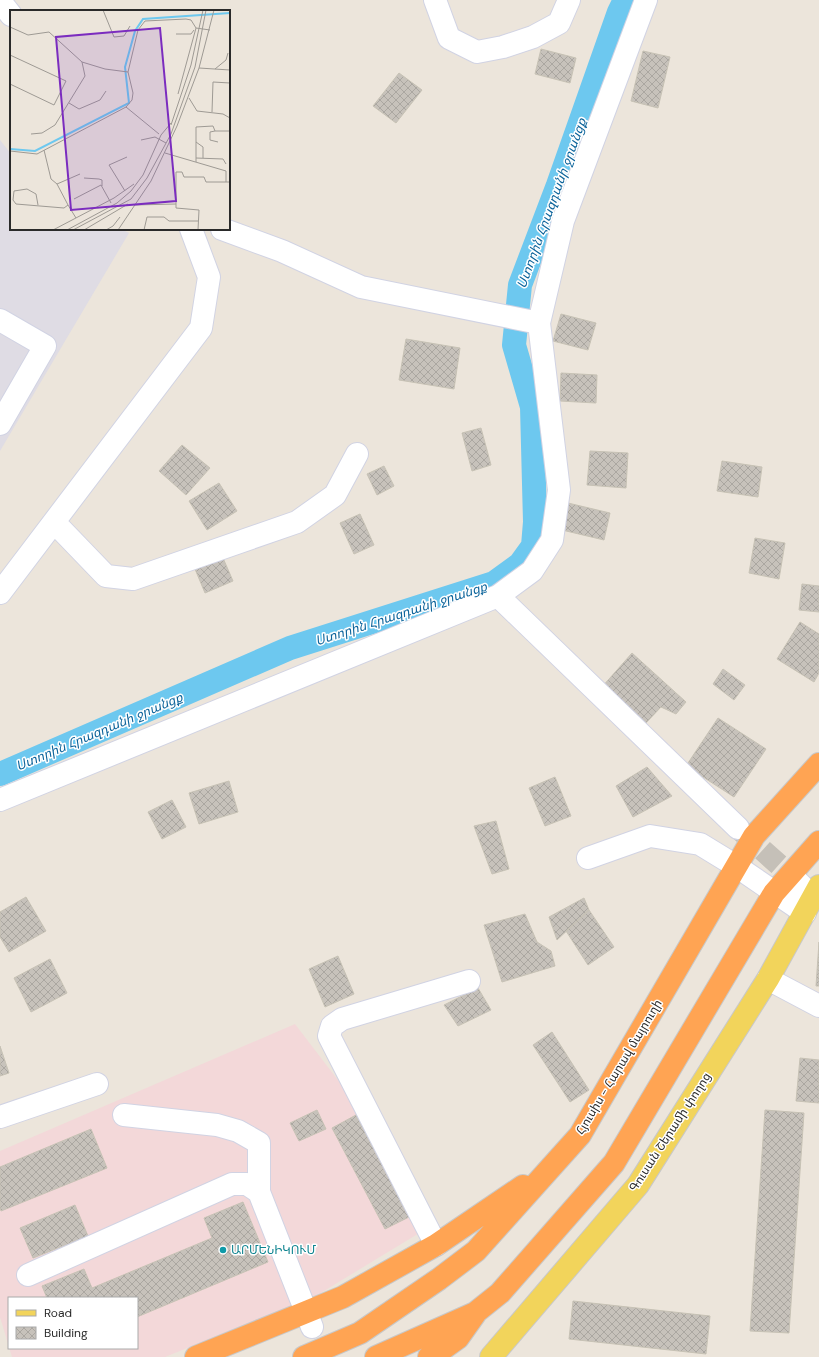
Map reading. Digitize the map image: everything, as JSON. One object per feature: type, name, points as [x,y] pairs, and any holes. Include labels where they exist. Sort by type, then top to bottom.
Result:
[{"type":"highway","name":"Հյուսիս - Հարավ մայրուղի","points":[[304,1357],[360,1333],[476,1251],[580,1135],[754,836],[819,764]]},
{"type":"highway","points":[[429,1357],[458,1338],[475,1314],[500,1293],[614,1162],[774,892],[819,842]]},
{"type":"highway","points":[[196,1357],[310,1320],[343,1297],[436,1245],[553,1165]]},
{"type":"highway","points":[[376,1357],[475,1314]]},
{"type":"main road","name":"Գուսան Շերամի փողոց","points":[[491,1357],[638,1184],[768,979],[812,899]]},
{"type":"street","points":[[435,0],[449,38],[477,52],[533,37],[559,23],[569,0]]},
{"type":"street","points":[[0,800],[498,596],[532,571],[552,540],[559,490],[533,322],[563,221],[646,0]]},
{"type":"street","points":[[0,1],[10,14]]},
{"type":"street","points":[[0,593],[201,328],[209,277],[191,230]]},
{"type":"street","points":[[225,230],[282,251],[361,287],[533,322]]},
{"type":"street","points":[[0,320],[45,346],[0,424]]},
{"type":"street","points":[[54,522],[106,576],[133,579],[298,522],[335,495],[356,454]]},
{"type":"street","points":[[498,596],[738,828]]},
{"type":"street","points":[[588,858],[650,836],[700,844],[774,892],[812,899]]},
{"type":"street","points":[[798,882],[812,899]]},
{"type":"street","points":[[768,979],[819,1006]]},
{"type":"street","points":[[436,1245],[329,1036],[332,1026],[342,1019],[469,981]]},
{"type":"street","points":[[0,1117],[97,1084]]},
{"type":"street","points":[[124,1115],[217,1125],[238,1131],[259,1143],[259,1192],[310,1320]]},
{"type":"street","points":[[28,1275],[232,1184],[246,1184],[259,1192]]},
{"type":"shaded area","points":[[0,140],[10,153],[10,230],[123,230],[129,233],[0,451]]},
{"type":"shaded area","points":[[295,1024],[360,1109],[421,1232],[314,1297],[165,1357],[12,1357],[9,1349],[138,1349],[138,1297],[8,1297],[8,1344],[0,1317],[0,1151]]},
{"type":"building","points":[[541,49],[576,58],[570,83],[535,74]]},
{"type":"building","points":[[643,51],[670,57],[658,108],[631,101]]},
{"type":"building","points":[[399,73],[422,90],[396,123],[373,106]]},
{"type":"building","points":[[561,314],[596,323],[588,350],[553,341]]},
{"type":"building","points":[[406,339],[460,348],[454,389],[399,380]]},
{"type":"building","points":[[561,373],[597,375],[596,403],[560,401]]},
{"type":"building","points":[[481,428],[491,465],[472,471],[462,433]]},
{"type":"building","points":[[182,445],[210,468],[186,495],[159,471]]},
{"type":"building","points":[[590,451],[628,453],[626,488],[587,485]]},
{"type":"building","points":[[722,461],[762,467],[758,497],[717,491]]},
{"type":"building","points":[[384,466],[394,486],[377,495],[367,474]]},
{"type":"building","points":[[219,483],[237,511],[207,530],[189,501]]},
{"type":"building","points":[[568,503],[610,513],[604,540],[562,530]]},
{"type":"building","points":[[360,514],[374,545],[354,554],[340,523]]},
{"type":"building","points":[[755,538],[785,543],[779,579],[749,573]]},
{"type":"building","points":[[223,558],[233,581],[205,593],[195,569]]},
{"type":"building","points":[[802,584],[819,586],[819,612],[799,610]]},
{"type":"building","points":[[800,622],[819,634],[819,673],[814,682],[777,659]]},
{"type":"building","points":[[632,653],[686,702],[676,714],[661,707],[644,725],[602,687]]},
{"type":"building","points":[[723,669],[745,685],[734,700],[713,684]]},
{"type":"building","points":[[718,718],[766,749],[734,797],[686,766]]},
{"type":"building","points":[[647,767],[672,796],[633,817],[616,786]]},
{"type":"building","points":[[555,777],[571,816],[545,826],[529,788]]},
{"type":"building","points":[[229,781],[238,812],[199,824],[189,793]]},
{"type":"building","points":[[172,800],[186,827],[162,839],[148,812]]},
{"type":"building","points":[[496,821],[509,869],[492,874],[474,826]]},
{"type":"building","points":[[26,897],[46,931],[9,952],[0,937],[0,912]]},
{"type":"building","points":[[584,898],[589,910],[557,940],[549,917]]},
{"type":"building","points":[[589,910],[614,947],[588,965],[566,931]]},
{"type":"building","points":[[525,914],[537,942],[551,951],[555,966],[502,982],[484,925]]},
{"type":"building","points":[[819,942],[819,986],[816,986]]},
{"type":"building","points":[[338,956],[354,994],[325,1007],[309,969]]},
{"type":"building","points":[[50,959],[67,993],[31,1012],[14,978]]},
{"type":"building","points":[[478,988],[491,1010],[458,1026],[444,1005]]},
{"type":"building","points":[[552,1032],[589,1090],[570,1102],[533,1045]]},
{"type":"building","points":[[0,1046],[9,1073],[0,1076]]},
{"type":"building","points":[[800,1058],[819,1060],[819,1103],[796,1101]]},
{"type":"building","points":[[317,1110],[326,1129],[299,1141],[290,1123]]},
{"type":"building","points":[[765,1110],[804,1113],[789,1333],[750,1331]]},
{"type":"building","points":[[356,1115],[409,1217],[385,1229],[332,1128]]},
{"type":"building","points":[[91,1129],[107,1168],[1,1211],[0,1167]]},
{"type":"building","name":"ԱՐՄԵՆԻԿՈՒՄ","points":[[243,1202],[268,1262],[138,1317],[138,1297],[47,1297],[42,1286],[84,1269],[92,1288],[212,1238],[204,1218]]},
{"type":"building","points":[[75,1205],[88,1236],[33,1258],[20,1228]]},
{"type":"building","points":[[573,1301],[710,1316],[706,1354],[569,1339]]},
{"type":"waterway","name":"Ստորին Հրազդանի ջրանցք","points":[[0,774],[290,648],[494,583],[520,564],[533,546],[535,522],[532,407],[514,345],[520,285],[558,185],[619,12],[625,0]]},
{"type":"tunnel","points":[[738,828],[798,882]]},
{"type":"place","name":"ԱՐՄԵՆԻԿՈՒՄ","points":[[223,1250]]}]
